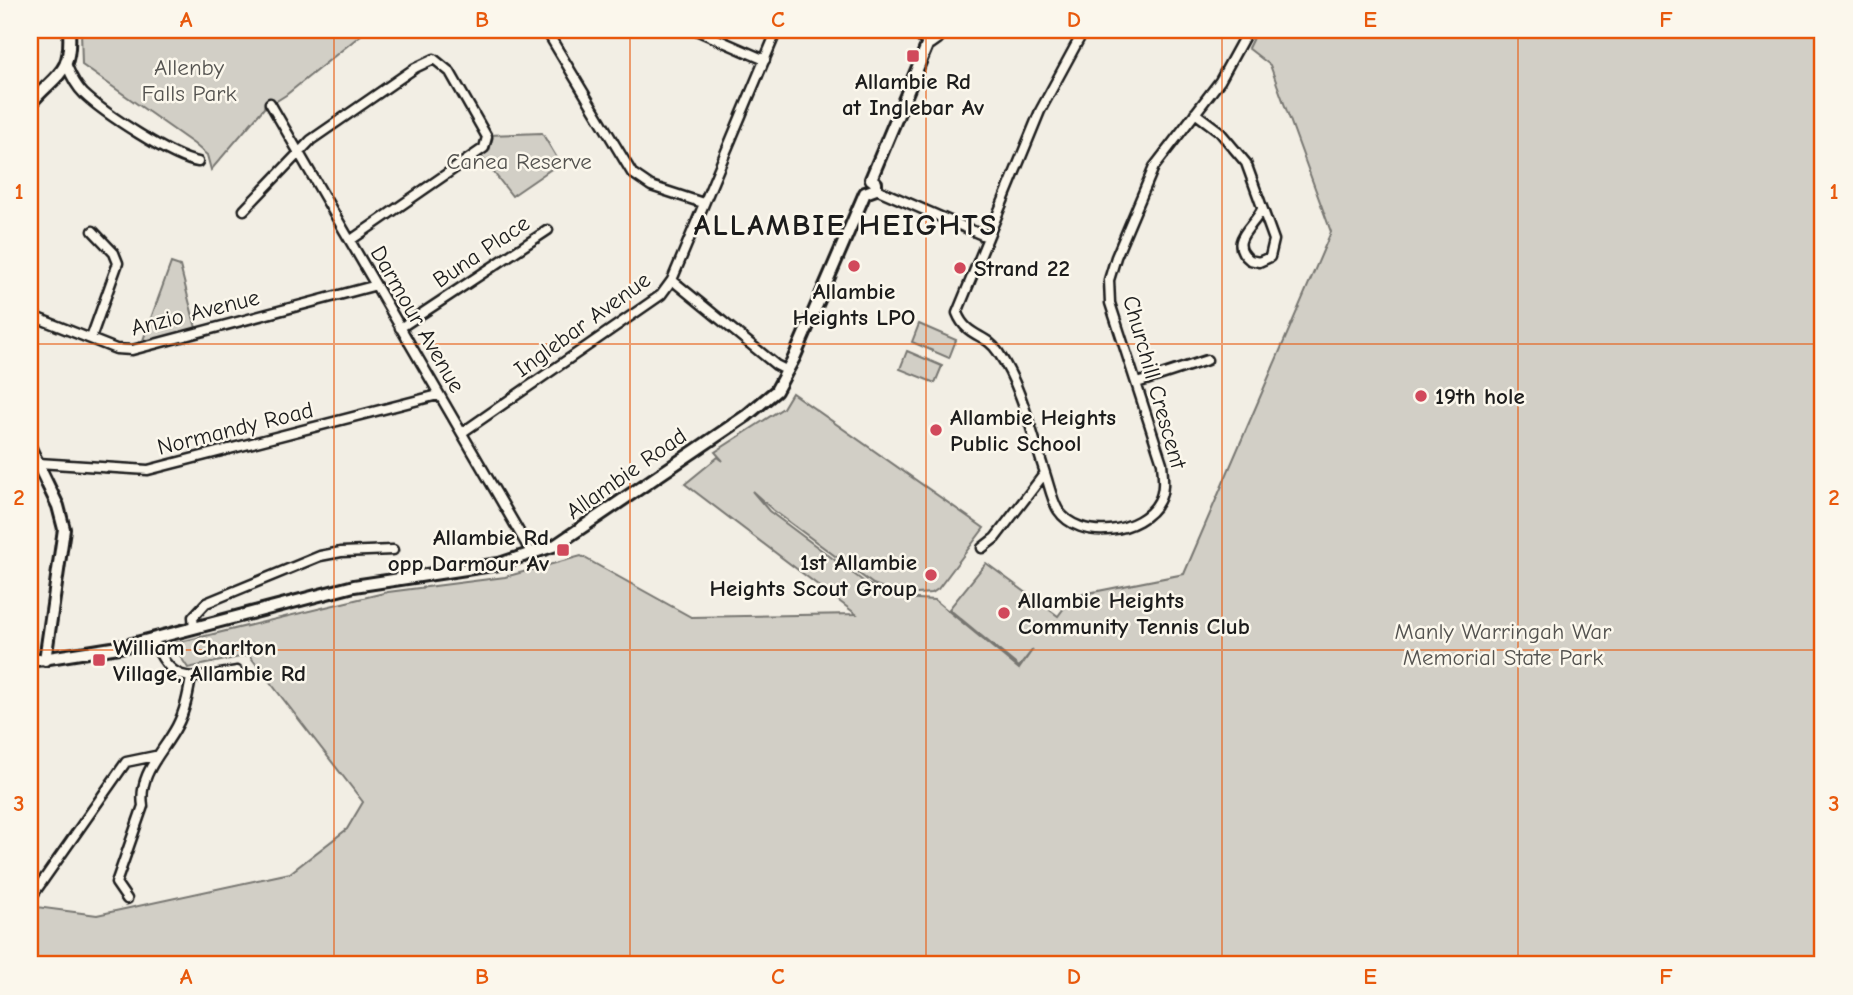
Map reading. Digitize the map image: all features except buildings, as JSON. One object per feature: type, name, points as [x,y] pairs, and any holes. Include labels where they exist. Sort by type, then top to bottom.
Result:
[{"type":"main road","points":[[30,104],[67,66],[71,51],[69,30]]},
{"type":"main road","name":"Allambie Road","points":[[30,661],[100,652],[354,586],[499,564],[532,554],[573,536],[746,416],[776,391],[788,370],[871,187],[923,34],[936,40],[934,30]]},
{"type":"main road","points":[[30,448],[58,506],[64,529],[45,660]]},
{"type":"street","points":[[546,30],[632,173],[651,186],[703,203]]},
{"type":"street","points":[[696,30],[765,60]]},
{"type":"street","name":"Inglebar Avenue","points":[[463,432],[661,295],[672,280],[777,30]]},
{"type":"street","points":[[871,187],[987,237],[1040,111],[1084,30]]},
{"type":"street","name":"Churchill Crescent","points":[[987,237],[957,313],[962,325],[976,337],[988,341],[1004,362],[1057,509],[1075,523],[1106,531],[1138,522],[1153,510],[1159,501],[1164,482],[1162,463],[1110,303],[1109,280],[1154,167],[1220,81],[1248,30]]},
{"type":"street","points":[[243,210],[299,150],[424,62],[434,58],[443,63],[487,137],[484,148],[351,240]]},
{"type":"street","points":[[67,66],[75,83],[91,100],[171,153],[198,162]]},
{"type":"street","name":"Darmour Avenue","points":[[270,103],[351,240],[373,286],[463,432],[532,554]]},
{"type":"street","points":[[1195,113],[1237,150],[1249,170],[1274,240],[1270,257],[1259,262],[1244,256],[1240,239],[1262,209]]},
{"type":"street","name":"Buna Place","points":[[400,328],[548,230]]},
{"type":"street","points":[[91,338],[118,263],[114,253],[93,231]]},
{"type":"street","points":[[672,280],[776,365],[788,370]]},
{"type":"street","name":"Anzio Avenue","points":[[30,315],[116,349],[132,350],[373,286]]},
{"type":"street","points":[[1137,383],[1207,360]]},
{"type":"street","name":"Normandy Road","points":[[38,463],[148,470],[438,395]]},
{"type":"street","points":[[982,548],[995,538],[1045,473]]},
{"type":"street","points":[[194,628],[193,617],[206,603],[320,556],[341,552],[393,550]]},
{"type":"street","points":[[153,639],[169,669],[181,677],[237,671]]},
{"type":"street","points":[[127,899],[116,883],[143,806],[141,793],[155,756],[178,726],[191,678]]},
{"type":"street","points":[[30,899],[127,761],[155,756]]},
{"type":"green space","name":"Allenby Falls Park","points":[[81,30],[367,30],[286,95],[275,102],[265,101],[264,108],[211,170],[207,155],[194,144],[82,65]]},
{"type":"green space","name":"Manly Warringah War Memorial State Park","points":[[1257,30],[1306,34],[1323,30],[1823,30],[1823,965],[30,965],[30,923],[37,907],[97,915],[290,873],[347,829],[363,802],[249,655],[188,668],[172,644],[388,592],[505,577],[581,556],[691,617],[856,614],[685,484],[718,457],[723,461],[715,452],[783,408],[792,393],[984,528],[938,589],[932,593],[901,595],[873,584],[773,510],[752,491],[769,511],[867,584],[900,598],[935,600],[1019,669],[1033,649],[1019,667],[949,609],[986,563],[1058,616],[1073,596],[1184,574],[1331,232],[1270,65],[1248,48]]},
{"type":"green space","name":"Canea Reserve","points":[[542,133],[560,163],[512,196],[481,156],[489,147],[488,135]]},
{"type":"green space","points":[[171,263],[180,266],[196,328],[142,343]]},
{"type":"green space","points":[[919,324],[956,340],[949,358],[912,342]]},
{"type":"green space","points":[[907,351],[942,366],[935,383],[900,369]]},
{"type":"place","name":"Allambie Rd at Inglebar Av","points":[[913,56]]},
{"type":"place","name":"Allambie Heights LPO","points":[[854,266]]},
{"type":"place","name":"Strand 22","points":[[960,268]]},
{"type":"place","name":"19th hole","points":[[1421,396]]},
{"type":"place","name":"Allambie Heights Public School","points":[[936,430]]},
{"type":"place","name":"Allambie Rd opp Darmour Av","points":[[563,550]]},
{"type":"place","name":"1st Allambie Heights Scout Group","points":[[931,575]]},
{"type":"place","name":"Allambie Heights Community Tennis Club","points":[[1004,613]]},
{"type":"place","name":"William Charlton Village, Allambie Rd","points":[[99,660]]},
{"type":"district","name":"ALLAMBIE HEIGHTS","points":[[846,225]]}]
